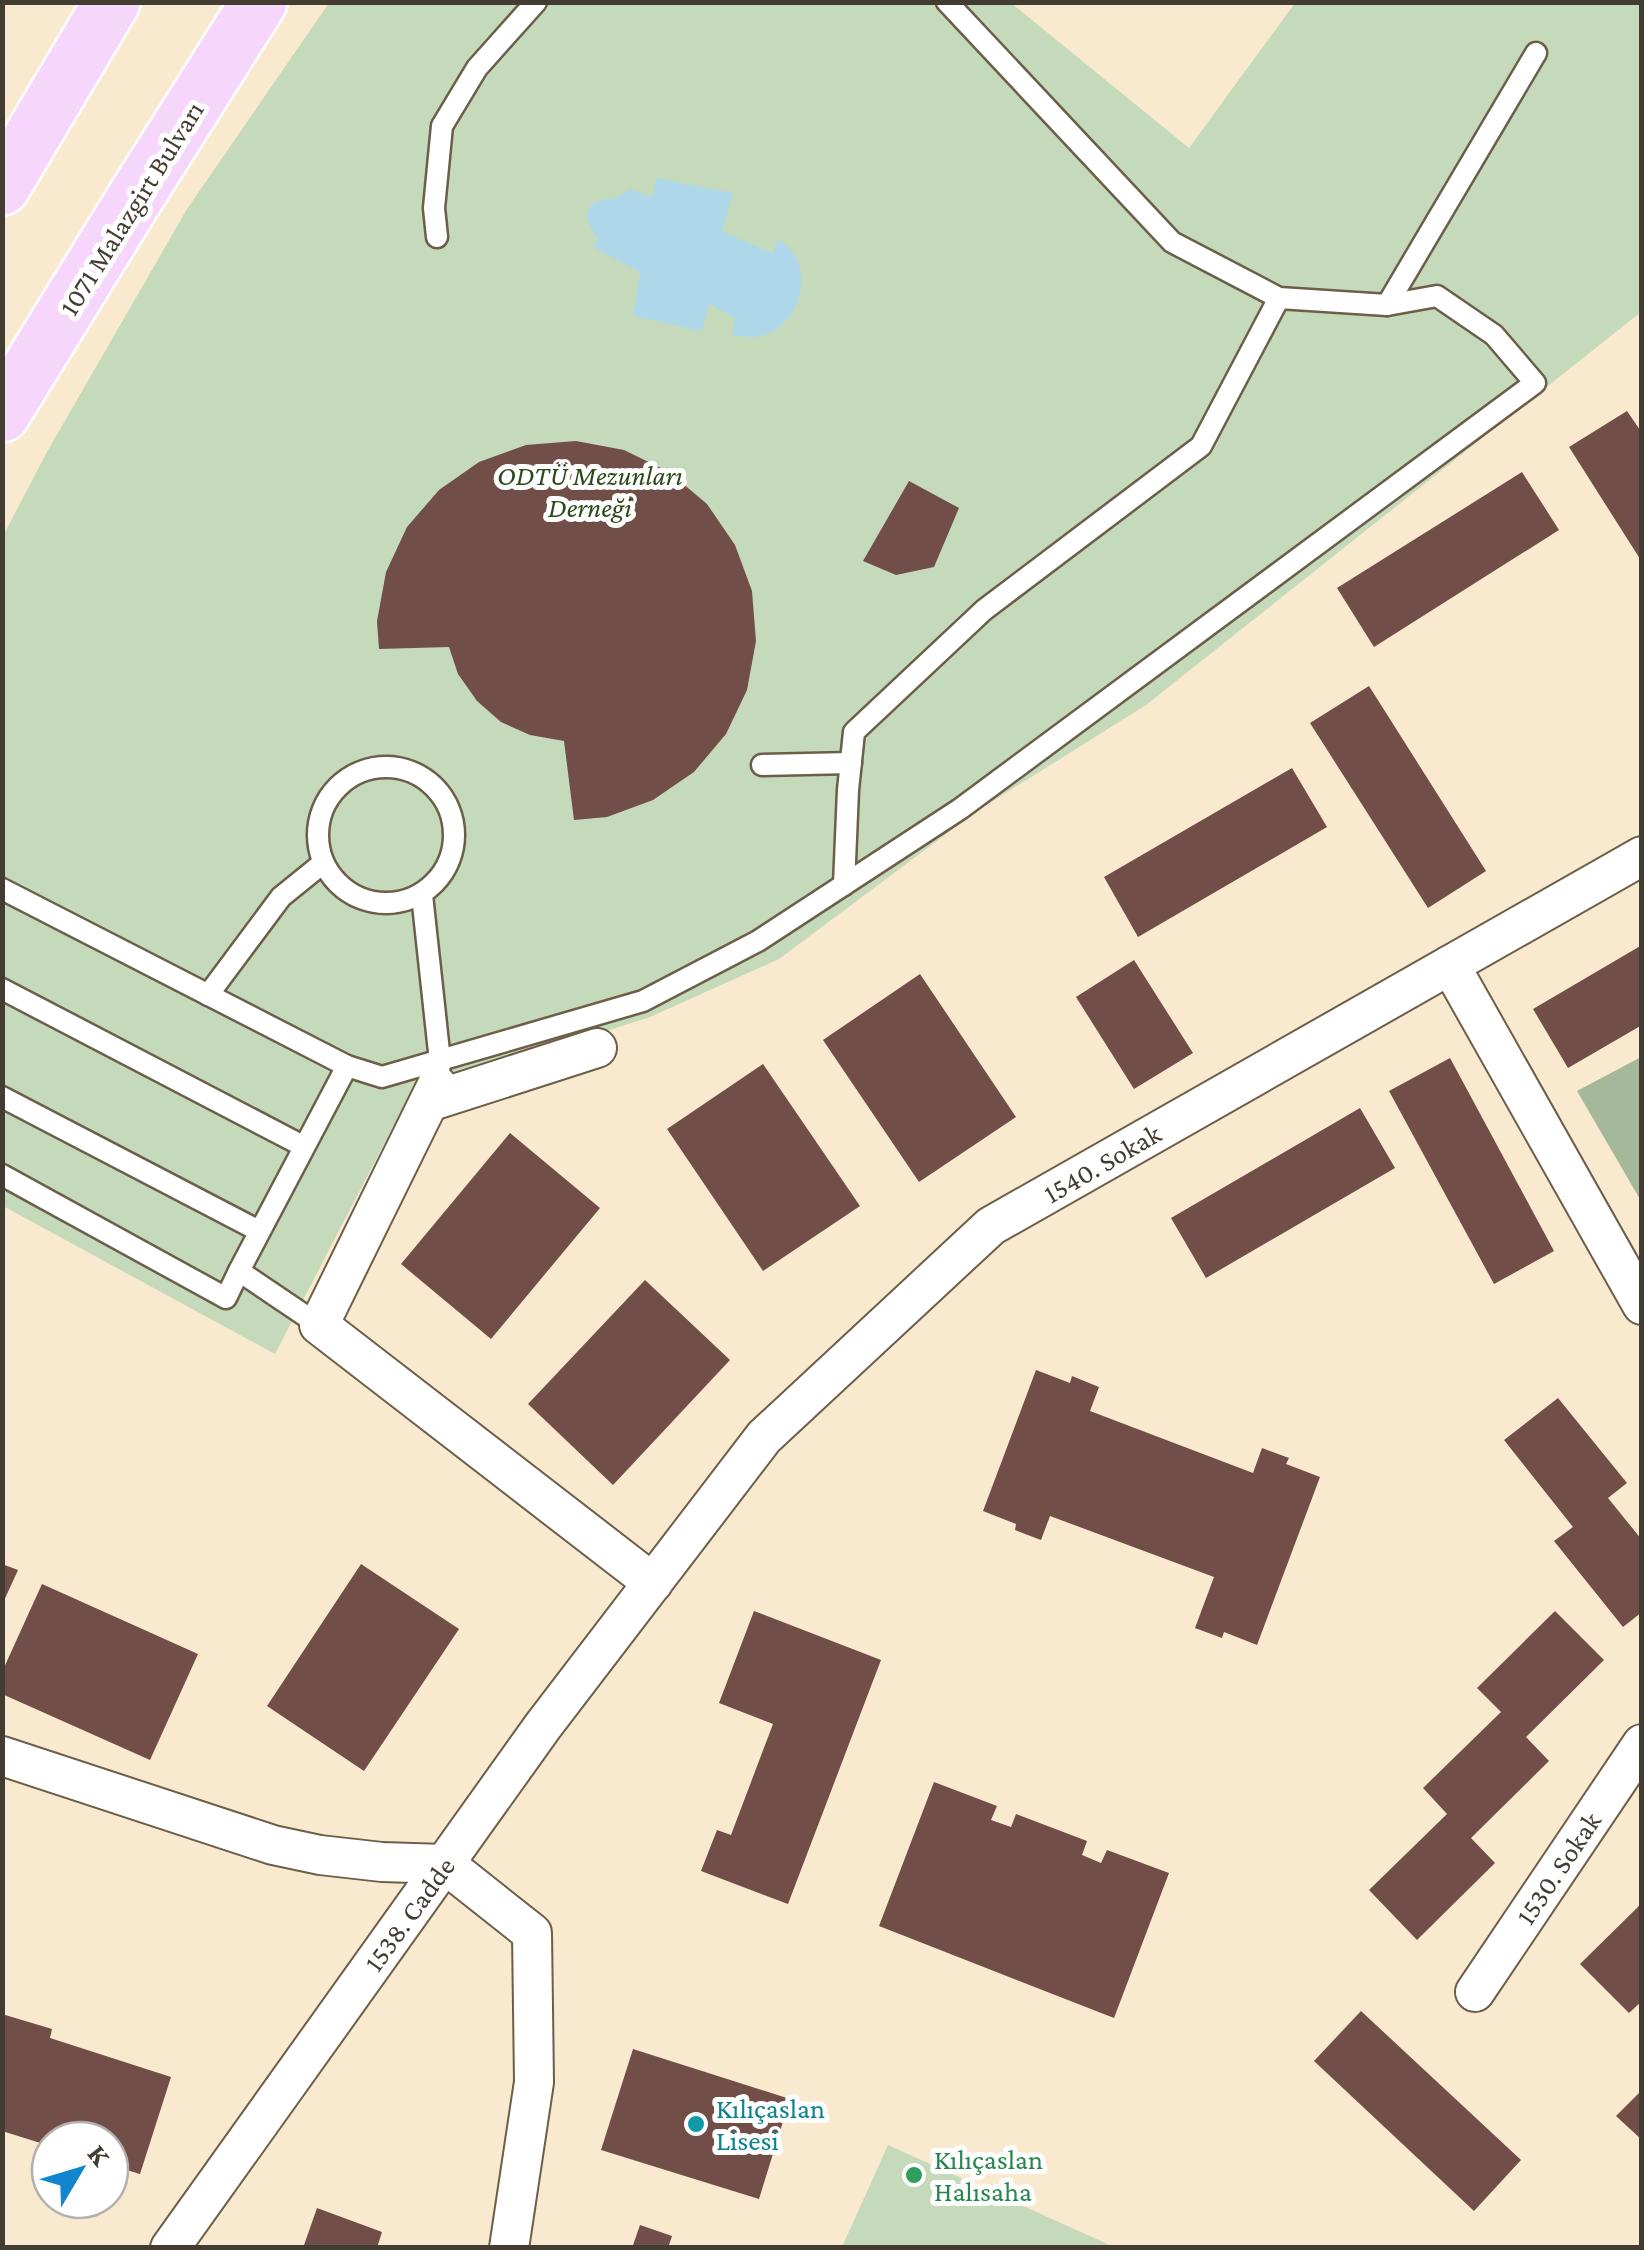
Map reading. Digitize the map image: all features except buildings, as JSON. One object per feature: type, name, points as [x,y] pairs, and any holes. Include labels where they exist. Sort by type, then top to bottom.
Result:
[{"type":"main road","points":[[2,187],[112,2]]},
{"type":"main road","name":"1071 Malazgirt Bulvarı","points":[[2,414],[259,2]]},
{"type":"street","name":"1540. Sokak","points":[[653,1583],[764,1438],[990,1226],[1642,856]]},
{"type":"street","points":[[1450,964],[1642,1305]]},
{"type":"street","points":[[597,1048],[435,1083],[319,1326],[653,1583]]},
{"type":"street","name":"1538. Cadde","points":[[170,2248],[543,1726],[653,1583]]},
{"type":"street","name":"1530. Sokak","points":[[1475,1992],[1642,1744]]},
{"type":"street","points":[[2,1756],[274,1845],[382,1862],[445,1864],[532,1932],[534,2082],[509,2248]]},
{"type":"lane","points":[[437,236],[434,208],[442,126],[477,68],[536,2]]},
{"type":"lane","points":[[2,889],[347,1066],[382,1078],[435,1083],[642,1001],[758,941],[960,809],[1535,383],[1494,335],[1436,296],[1387,305],[1278,298],[1172,242],[947,2]]},
{"type":"lane","points":[[1387,305],[1536,53]]},
{"type":"lane","points":[[844,885],[854,732],[984,610],[1202,446],[1278,298]]},
{"type":"lane","points":[[762,766],[851,763]]},
{"type":"lane","points":[[384,765],[411,770],[433,784],[450,806],[456,833],[451,860],[437,883],[422,894],[388,904],[362,900],[339,885],[323,863],[317,836],[321,810],[336,788],[358,772],[384,765]]},
{"type":"lane","points":[[208,995],[281,897],[323,863]]},
{"type":"lane","points":[[422,894],[435,1083]]},
{"type":"lane","points":[[2,990],[303,1146]]},
{"type":"lane","points":[[2,1175],[226,1298],[347,1066]]},
{"type":"lane","points":[[2,1097],[259,1231]]},
{"type":"lane","points":[[239,1270],[319,1326]]},
{"type":"green space","name":"ODTÜ Mezunları Derneği","points":[[329,3],[1011,3],[1189,148],[1295,3],[1641,3],[1641,312],[1146,705],[977,811],[779,959],[650,1017],[410,1094],[275,1354],[3,1206],[3,536],[187,209]]},
{"type":"green space","points":[[1641,1057],[1641,1201],[1577,1091]]},
{"type":"green space","name":"Kılıçaslan Halısaha","points":[[888,2145],[1114,2247],[842,2247]]},
{"type":"water","points":[[657,178],[733,193],[722,231],[772,253],[778,240],[790,250],[798,262],[801,291],[789,318],[778,328],[756,337],[732,335],[735,318],[709,304],[702,331],[633,316],[640,272],[594,248],[598,238],[587,213],[592,204],[630,189],[652,197]]},
{"type":"place","name":"Kılıçaslan Lisesi","points":[[696,2124]]},
{"type":"place","name":"Kılıçaslan Halısaha","points":[[914,2175]]}]
